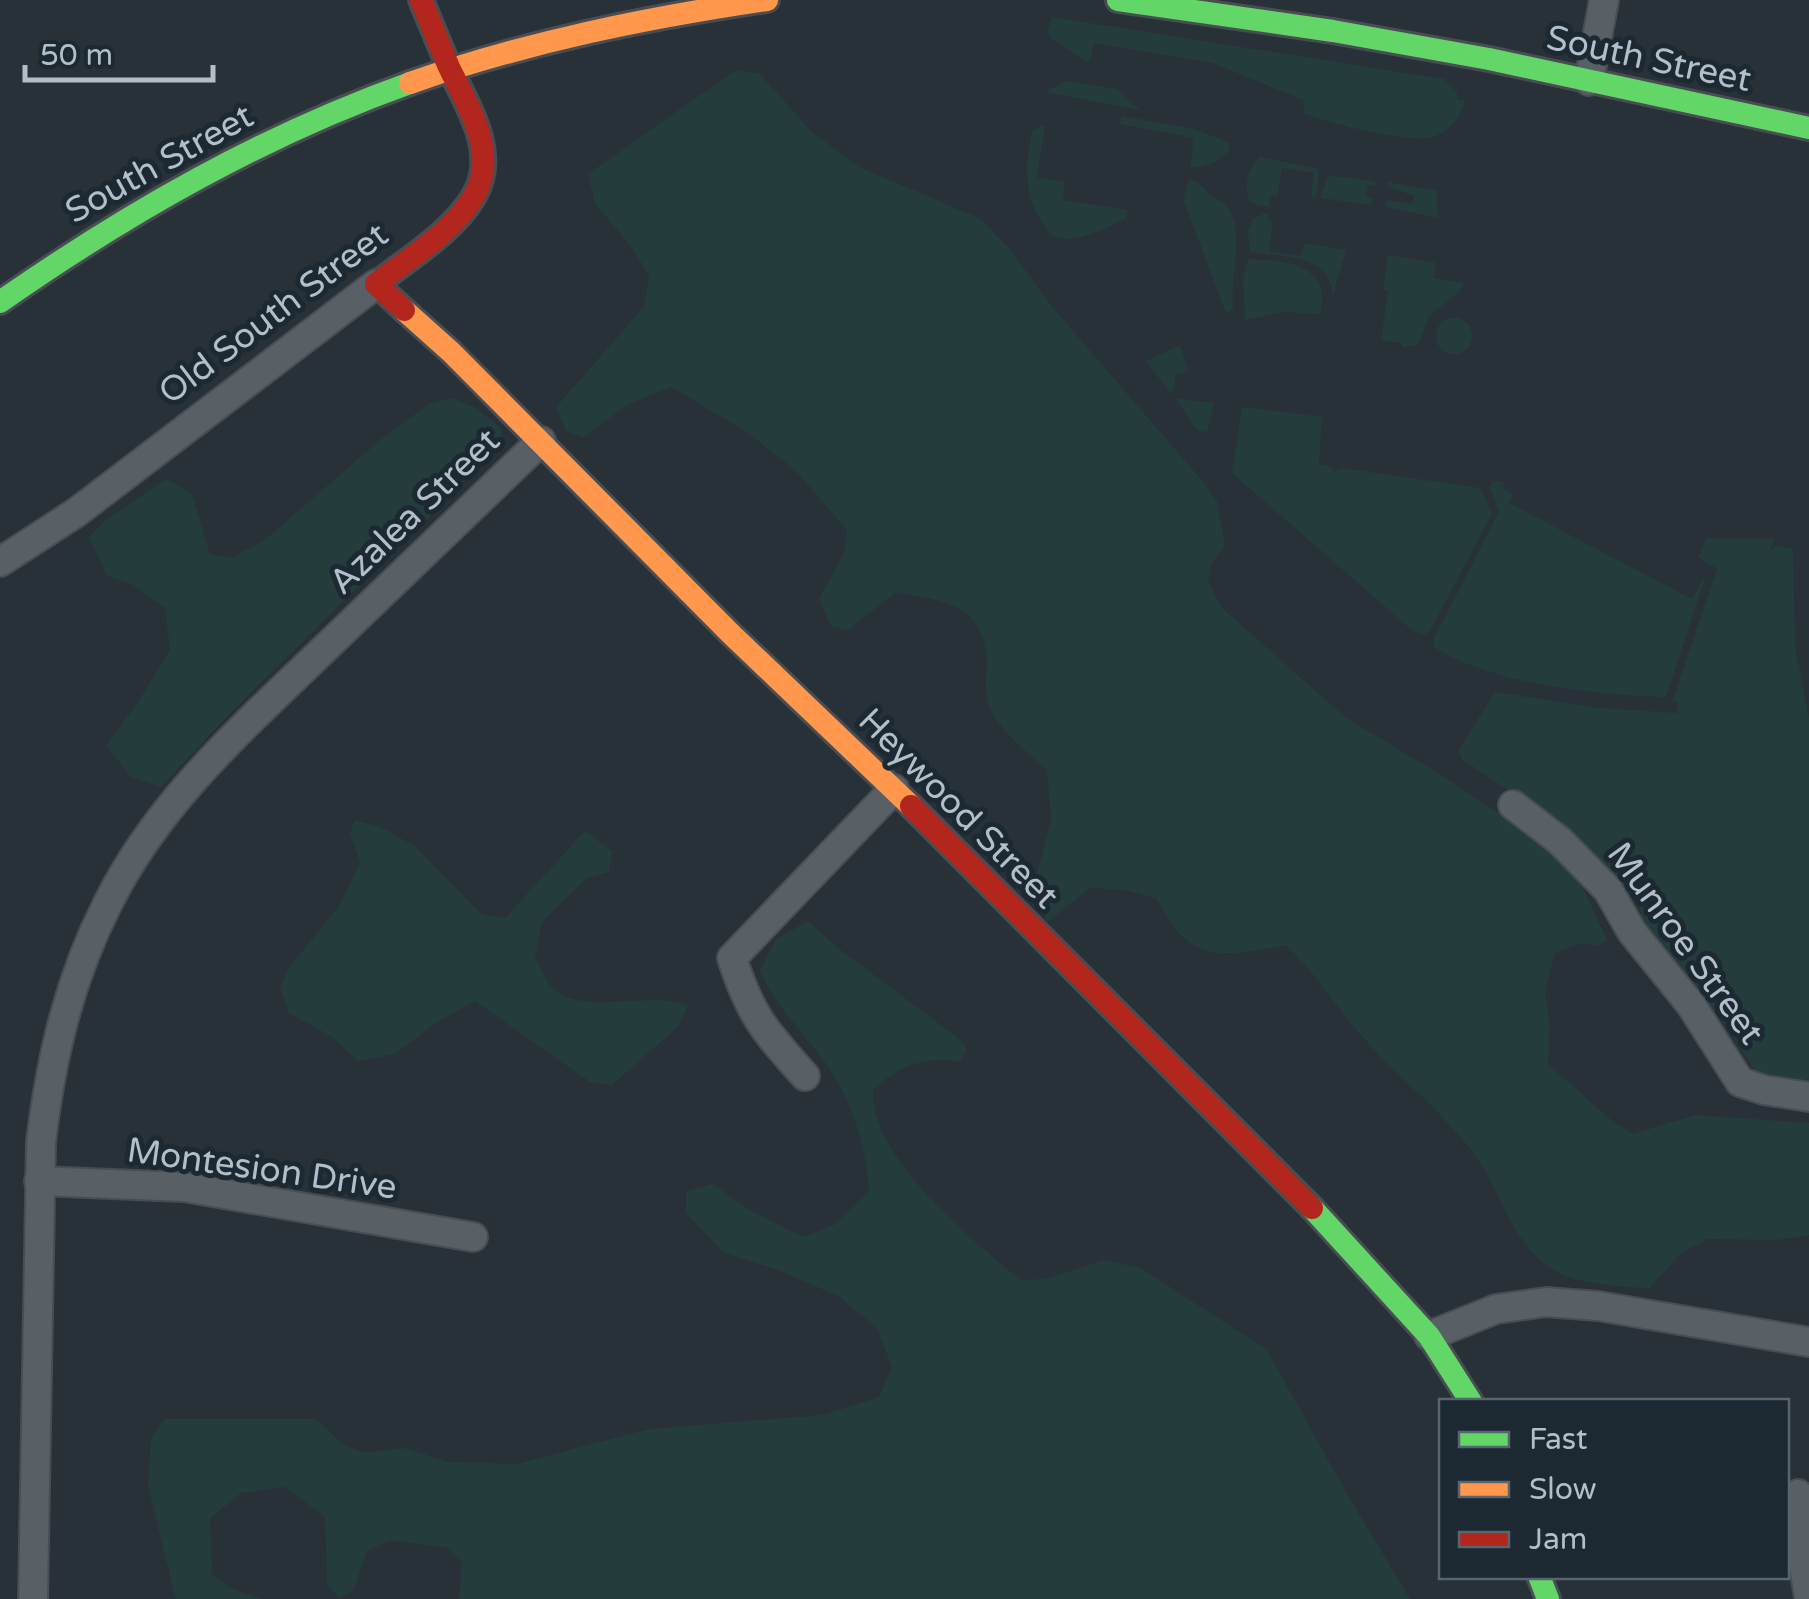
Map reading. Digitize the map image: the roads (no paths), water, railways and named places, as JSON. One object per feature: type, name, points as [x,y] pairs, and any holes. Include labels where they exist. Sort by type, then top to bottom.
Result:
[{"type":"street","name":"Old South Street","points":[[0,562],[76,512],[376,284],[448,225],[479,186],[482,144],[421,0]]},
{"type":"street","name":"South Street","points":[[0,302],[124,217],[183,186],[287,134],[450,68],[583,29],[767,0]]},
{"type":"street","name":"South Street","points":[[1118,0],[1168,3],[1392,41],[1809,128]]},
{"type":"street","points":[[1589,81],[1604,0]]},
{"type":"street","name":"Heywood Street","points":[[376,284],[894,789],[1318,1214],[1429,1336],[1469,1399]]},
{"type":"street","name":"Azalea Street","points":[[33,1599],[39,1180],[48,1079],[62,1018],[82,958],[108,901],[177,796],[246,723],[541,441]]},
{"type":"street","points":[[805,1076],[761,1027],[746,1002],[732,958],[894,789]]},
{"type":"street","name":"Munroe Street","points":[[1513,805],[1560,841],[1608,890],[1632,932],[1691,1006],[1740,1082],[1809,1098]]},
{"type":"street","name":"Montesion Drive","points":[[39,1180],[184,1187],[473,1237]]},
{"type":"street","points":[[1429,1336],[1496,1310],[1546,1302],[1598,1306],[1809,1342]]},
{"type":"street","points":[[1798,1494],[1800,1542],[1809,1597]]}]
